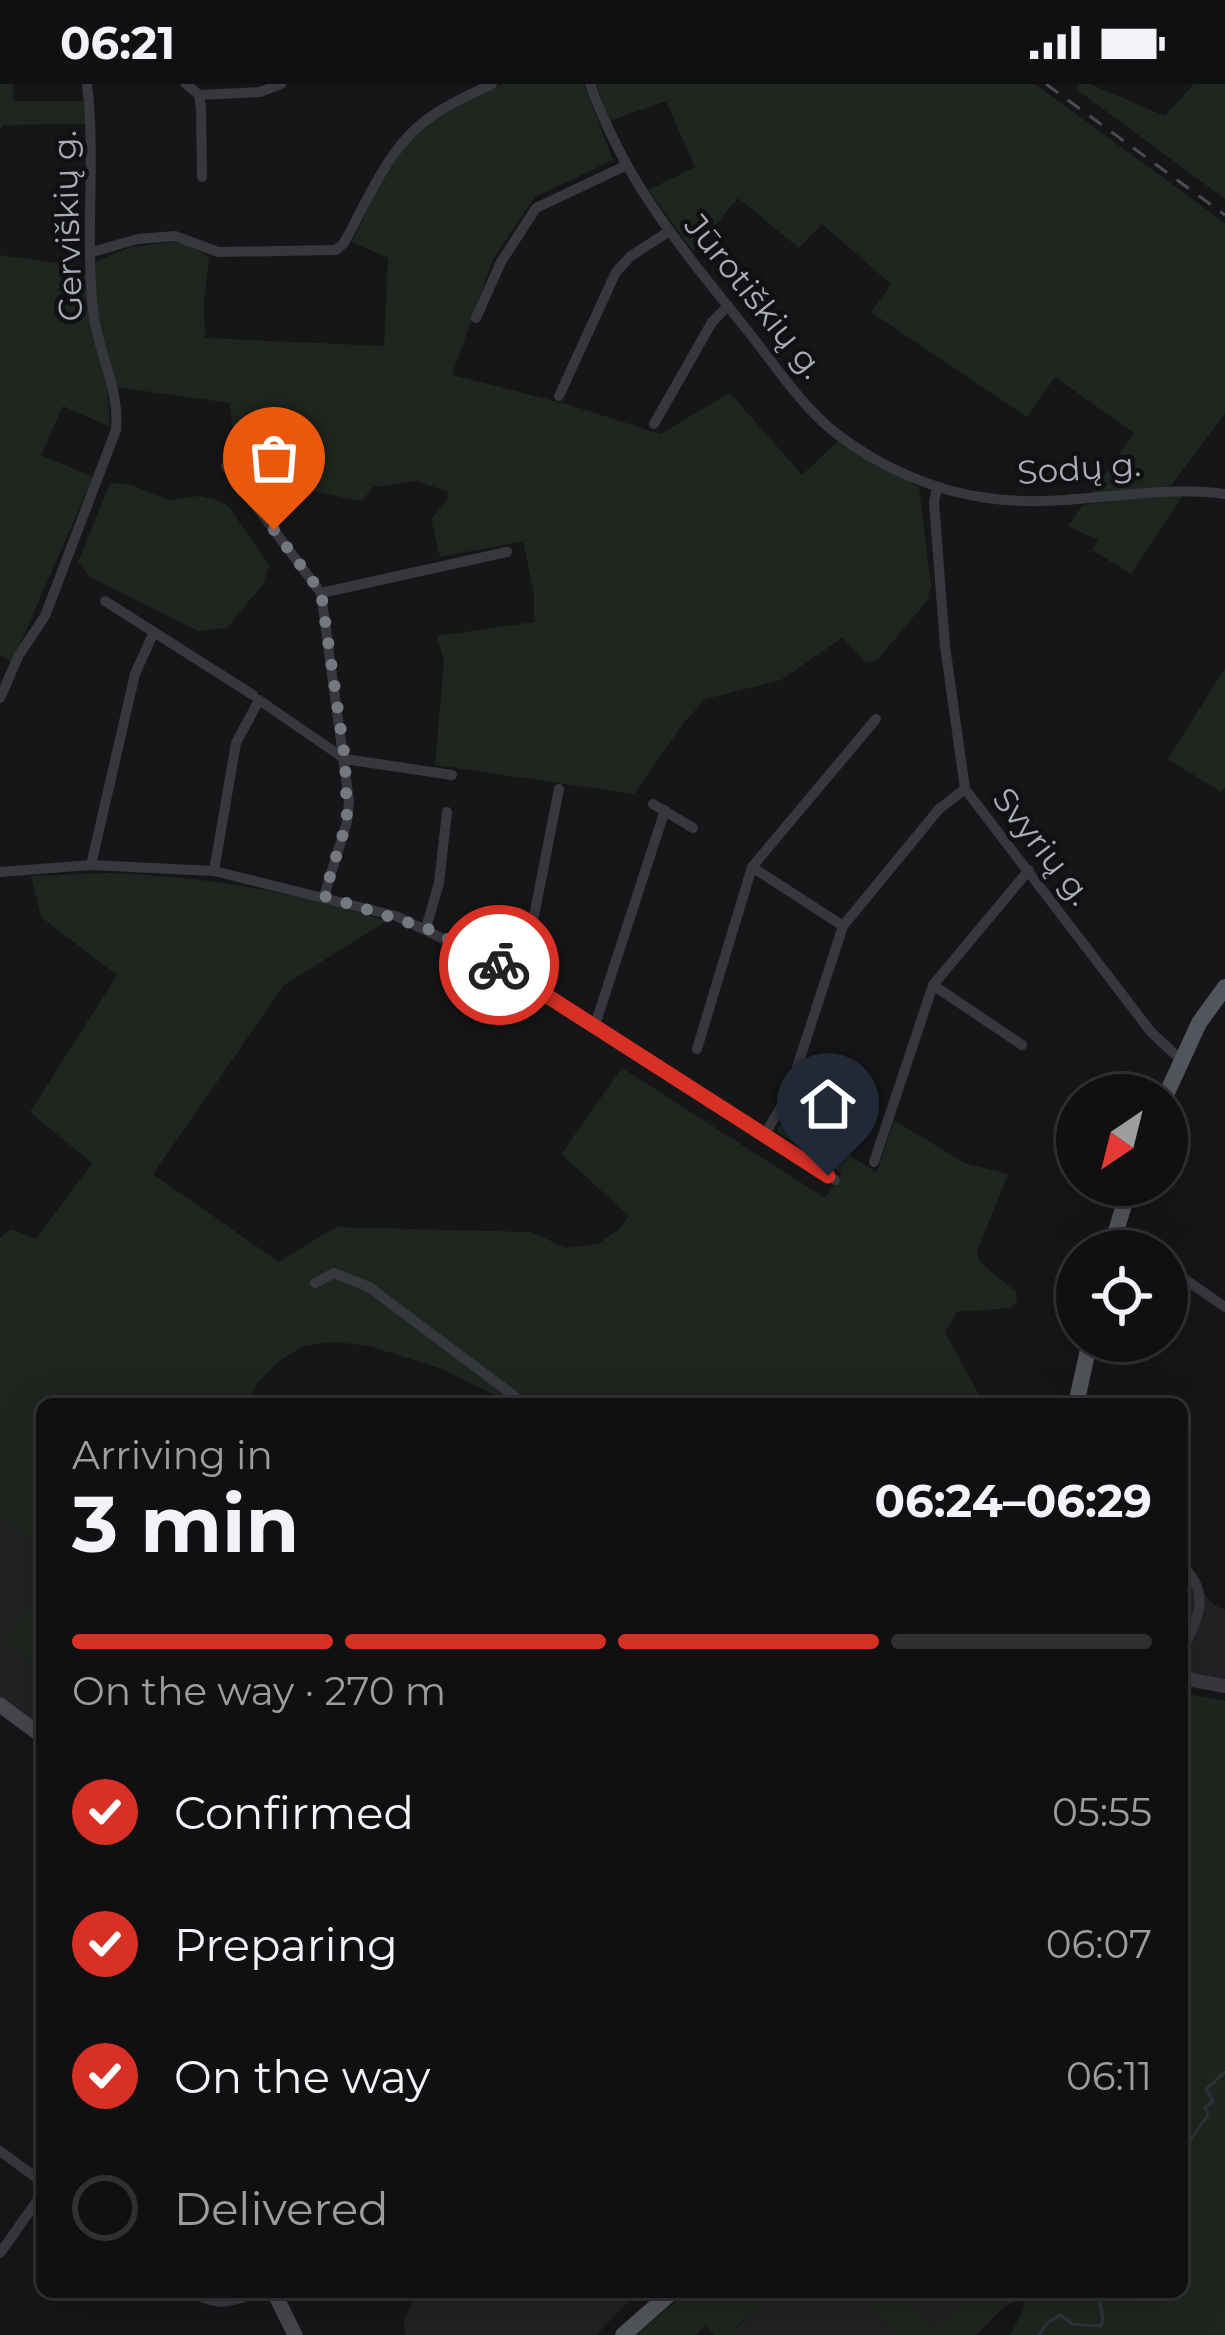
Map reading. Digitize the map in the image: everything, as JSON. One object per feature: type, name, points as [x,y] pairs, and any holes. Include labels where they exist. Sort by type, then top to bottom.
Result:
[{"type":"main road","points":[[1175,1074],[1198,1023],[1225,987]]},
{"type":"main road","points":[[1077,1398],[1085,1362]]},
{"type":"main road","points":[[0,1705],[36,1732]]},
{"type":"main road","points":[[277,2298],[295,2335]]},
{"type":"main road","points":[[622,2335],[664,2298]]},
{"type":"street","name":"Gerviškių g.","points":[[0,698],[19,655],[66,578],[83,511],[111,448],[117,416],[93,316],[87,84]]},
{"type":"street","points":[[186,84],[199,95],[260,92],[281,84]]},
{"type":"street","points":[[92,252],[138,239],[176,236],[218,252],[336,250],[386,166],[415,129],[492,84]]},
{"type":"street","name":"Jūrotiškių g.","points":[[590,84],[625,166],[668,232],[825,424],[865,452],[937,488]]},
{"type":"street","points":[[199,95],[202,177]]},
{"type":"street","points":[[476,318],[501,262],[536,208],[625,166]]},
{"type":"street","points":[[560,396],[616,272],[668,232]]},
{"type":"street","points":[[654,424],[712,322],[728,306]]},
{"type":"street","points":[[226,466],[321,592],[345,759],[347,821],[324,896]]},
{"type":"street","name":"Sodų g.","points":[[937,488],[1035,502],[1165,490],[1225,494]]},
{"type":"street","name":"Svyrių g.","points":[[937,488],[934,502],[945,646],[964,789],[1151,1032],[1181,1060]]},
{"type":"street","points":[[321,592],[507,552]]},
{"type":"street","points":[[105,601],[345,759],[452,775]]},
{"type":"street","points":[[91,866],[135,674],[154,632]]},
{"type":"street","points":[[214,871],[236,743],[256,697]]},
{"type":"street","points":[[697,1049],[752,867],[876,719]]},
{"type":"street","points":[[510,971],[533,921],[559,789]]},
{"type":"street","points":[[765,1134],[788,1095],[843,926],[939,809],[964,789]]},
{"type":"street","points":[[595,1025],[659,807],[693,829]]},
{"type":"street","points":[[426,928],[439,883],[447,812]]},
{"type":"street","points":[[0,872],[91,866],[214,871],[324,896],[426,928],[510,971],[836,1180]]},
{"type":"street","points":[[752,867],[843,926]]},
{"type":"street","points":[[874,1162],[933,985],[1032,875]]},
{"type":"street","points":[[933,985],[1022,1045]]},
{"type":"street","points":[[315,1283],[334,1273],[369,1287],[517,1398]]},
{"type":"street","points":[[1188,1281],[1225,1307]]},
{"type":"street","points":[[1188,1572],[1195,1579],[1202,1604],[1188,1636]]},
{"type":"street","points":[[1188,1679],[1225,1686]]},
{"type":"street","points":[[2,2152],[36,2178]]},
{"type":"street","points":[[0,2253],[36,2202]]},
{"type":"street","points":[[204,2298],[222,2304],[240,2298]]},
{"type":"shaded area","points":[[0,84],[13,84],[13,101],[85,101],[86,124],[3,125],[0,130]]},
{"type":"shaded area","points":[[502,84],[584,84],[613,160],[535,197],[493,259],[452,375],[660,434],[730,393],[802,475],[838,441],[919,487],[931,586],[927,601],[878,659],[866,663],[842,638],[781,680],[706,699],[634,794],[435,765],[444,661],[437,636],[534,622],[534,595],[523,541],[440,557],[431,519],[447,501],[448,492],[416,481],[373,487],[362,501],[297,488],[266,511],[236,474],[230,403],[107,386],[110,427],[63,406],[41,455],[93,477],[12,662],[0,655],[0,255],[85,267],[127,248],[186,244],[209,257],[205,338],[384,346],[388,258],[352,242],[386,173],[413,136],[444,113]]},
{"type":"shaded area","points":[[596,84],[1035,84],[1225,223],[1225,413],[1171,486],[1091,494],[1134,433],[1055,377],[1027,417],[871,312],[891,284],[822,224],[799,248],[738,198],[693,251],[648,190],[695,167],[666,101],[610,121]]},
{"type":"shaded area","points":[[1080,84],[1165,116],[1194,84],[1225,84],[1225,199],[1076,89]]},
{"type":"shaded area","points":[[110,484],[169,500],[199,496],[229,507],[269,565],[263,584],[227,628],[198,631],[90,577],[78,562]]},
{"type":"shaded area","points":[[1183,495],[1131,574],[1092,550],[1098,540],[1068,526],[1083,505]]},
{"type":"shaded area","points":[[1225,668],[1225,787],[1221,792],[1168,759]]},
{"type":"shaded area","points":[[106,873],[178,878],[318,901],[387,921],[284,985],[153,1174],[279,1262],[336,1227],[530,1232],[567,1248],[599,1243],[629,1216],[561,1154],[622,1068],[825,1198],[842,1174],[777,1132],[785,1114],[877,1173],[894,1120],[964,1163],[1008,1174],[977,1251],[980,1262],[1016,1292],[1017,1301],[1011,1308],[957,1312],[945,1332],[981,1398],[502,1398],[439,1368],[369,1346],[335,1342],[303,1346],[258,1382],[250,1398],[36,1398],[36,1544],[0,1517],[0,1238],[11,1229],[36,1239],[92,1163],[30,1112],[117,975],[41,917],[31,876]]},
{"type":"shaded area","points":[[0,1517],[36,1544],[36,1598],[4,1642],[36,1666],[36,1724],[0,1697]]},
{"type":"shaded area","points":[[1188,1577],[1214,1605],[1225,1610],[1225,1679],[1188,1672]]},
{"type":"shaded area","points":[[36,1598],[36,1666],[4,1642]]},
{"type":"shaded area","points":[[1188,1694],[1225,1701],[1225,2335],[1010,2335],[1025,2306],[1021,2299],[1005,2306],[976,2335],[896,2335],[863,2298],[905,2298],[934,2332],[968,2298],[1188,2298]]},
{"type":"shaded area","points":[[414,2298],[632,2298],[596,2335],[406,2335],[403,2323]]},
{"type":"shaded area","points":[[680,2298],[772,2298],[735,2328],[740,2335],[714,2335],[706,2326],[695,2335],[634,2335]]},
{"type":"shaded area","points":[[772,2298],[862,2298],[896,2335],[740,2335],[735,2329]]},
{"type":"shaded area","points":[[905,2298],[968,2298],[934,2332]]},
{"type":"waterway","points":[[1188,2143],[1213,2101],[1206,2089],[1225,2072]]},
{"type":"waterway","points":[[1039,2335],[1060,2315],[1073,2324],[1101,2326],[1099,2298]]},
{"type":"railway","points":[[1046,84],[1225,215]]},
{"type":"way so far","points":[[274,530],[321,592],[345,759],[347,821],[324,896],[426,928],[499,965]]},
{"type":"route","points":[[499,965],[828,1176]]}]
